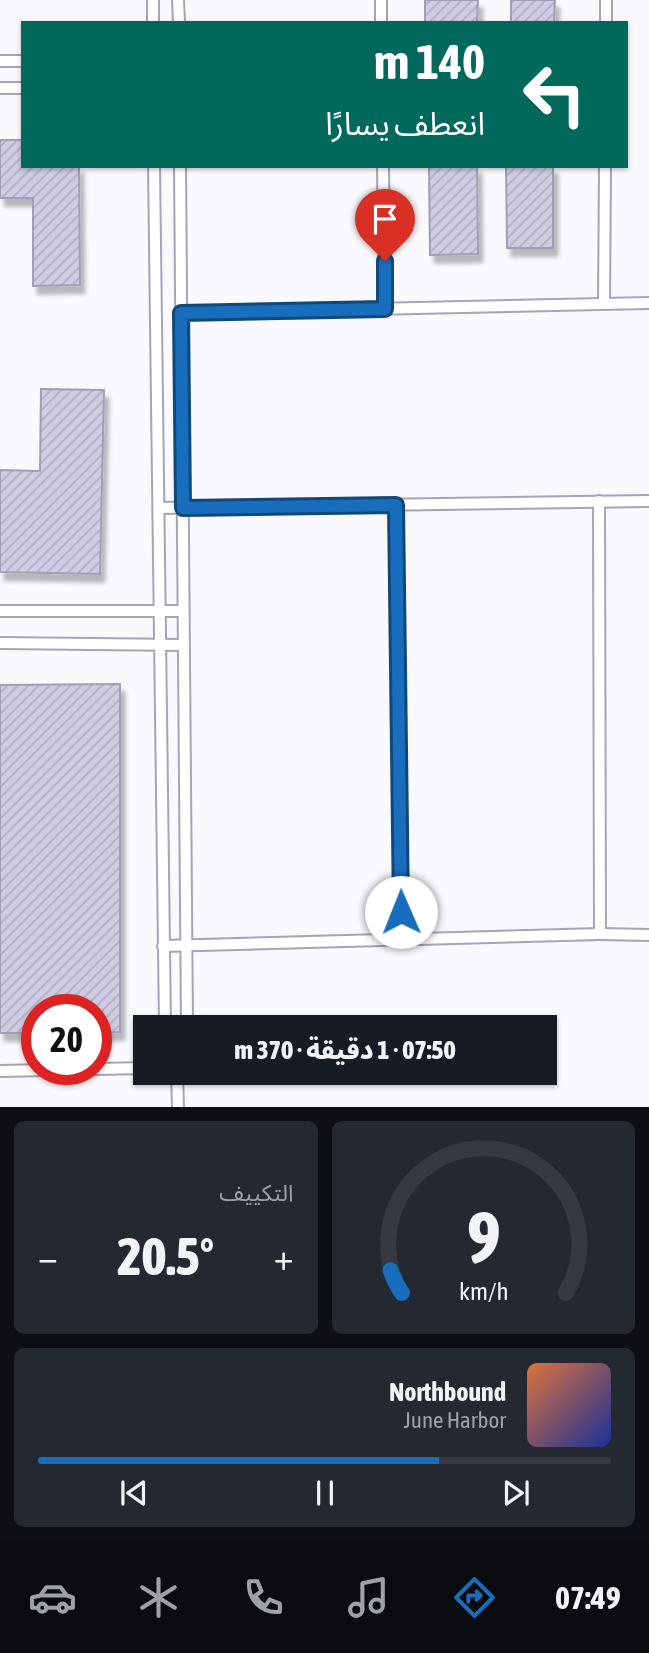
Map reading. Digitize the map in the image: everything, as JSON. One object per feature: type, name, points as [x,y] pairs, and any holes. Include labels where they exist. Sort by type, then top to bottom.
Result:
[{"type":"lane","points":[[153,0],[153,21]]},
{"type":"lane","points":[[178,0],[178,21]]},
{"type":"lane","points":[[381,0],[382,21]]},
{"type":"lane","points":[[606,0],[606,21]]},
{"type":"lane","points":[[0,61],[21,61]]},
{"type":"lane","points":[[0,88],[21,88]]},
{"type":"lane","points":[[154,168],[164,1015]]},
{"type":"lane","points":[[180,168],[187,1015]]},
{"type":"lane","points":[[383,168],[385,309]]},
{"type":"lane","points":[[604,304],[605,168]]},
{"type":"lane","points":[[181,313],[649,303]]},
{"type":"lane","points":[[159,508],[649,500]]},
{"type":"lane","points":[[599,501],[600,934]]},
{"type":"lane","points":[[396,505],[402,939]]},
{"type":"lane","points":[[0,611],[183,611]]},
{"type":"lane","points":[[0,643],[184,645]]},
{"type":"lane","points":[[163,946],[600,934],[649,935]]},
{"type":"lane","points":[[0,1071],[133,1068]]},
{"type":"lane","points":[[177,1085],[178,1107]]},
{"type":"building","points":[[425,0],[478,0],[477,21],[425,21]]},
{"type":"building","points":[[511,0],[555,0],[554,21],[511,21]]},
{"type":"building","points":[[0,140],[21,140],[21,168],[79,168],[80,285],[33,286],[33,198],[0,198]]},
{"type":"building","points":[[429,168],[477,168],[478,254],[430,255]]},
{"type":"building","points":[[506,168],[553,168],[553,248],[507,248]]},
{"type":"building","points":[[41,389],[104,390],[100,574],[0,572],[0,470],[40,471]]},
{"type":"building","points":[[120,684],[120,1032],[112,1032],[112,994],[21,994],[21,1033],[0,1033],[0,685]]},
{"type":"route","points":[[385,261],[385,309],[181,313],[183,508],[396,505],[401,912]]}]
